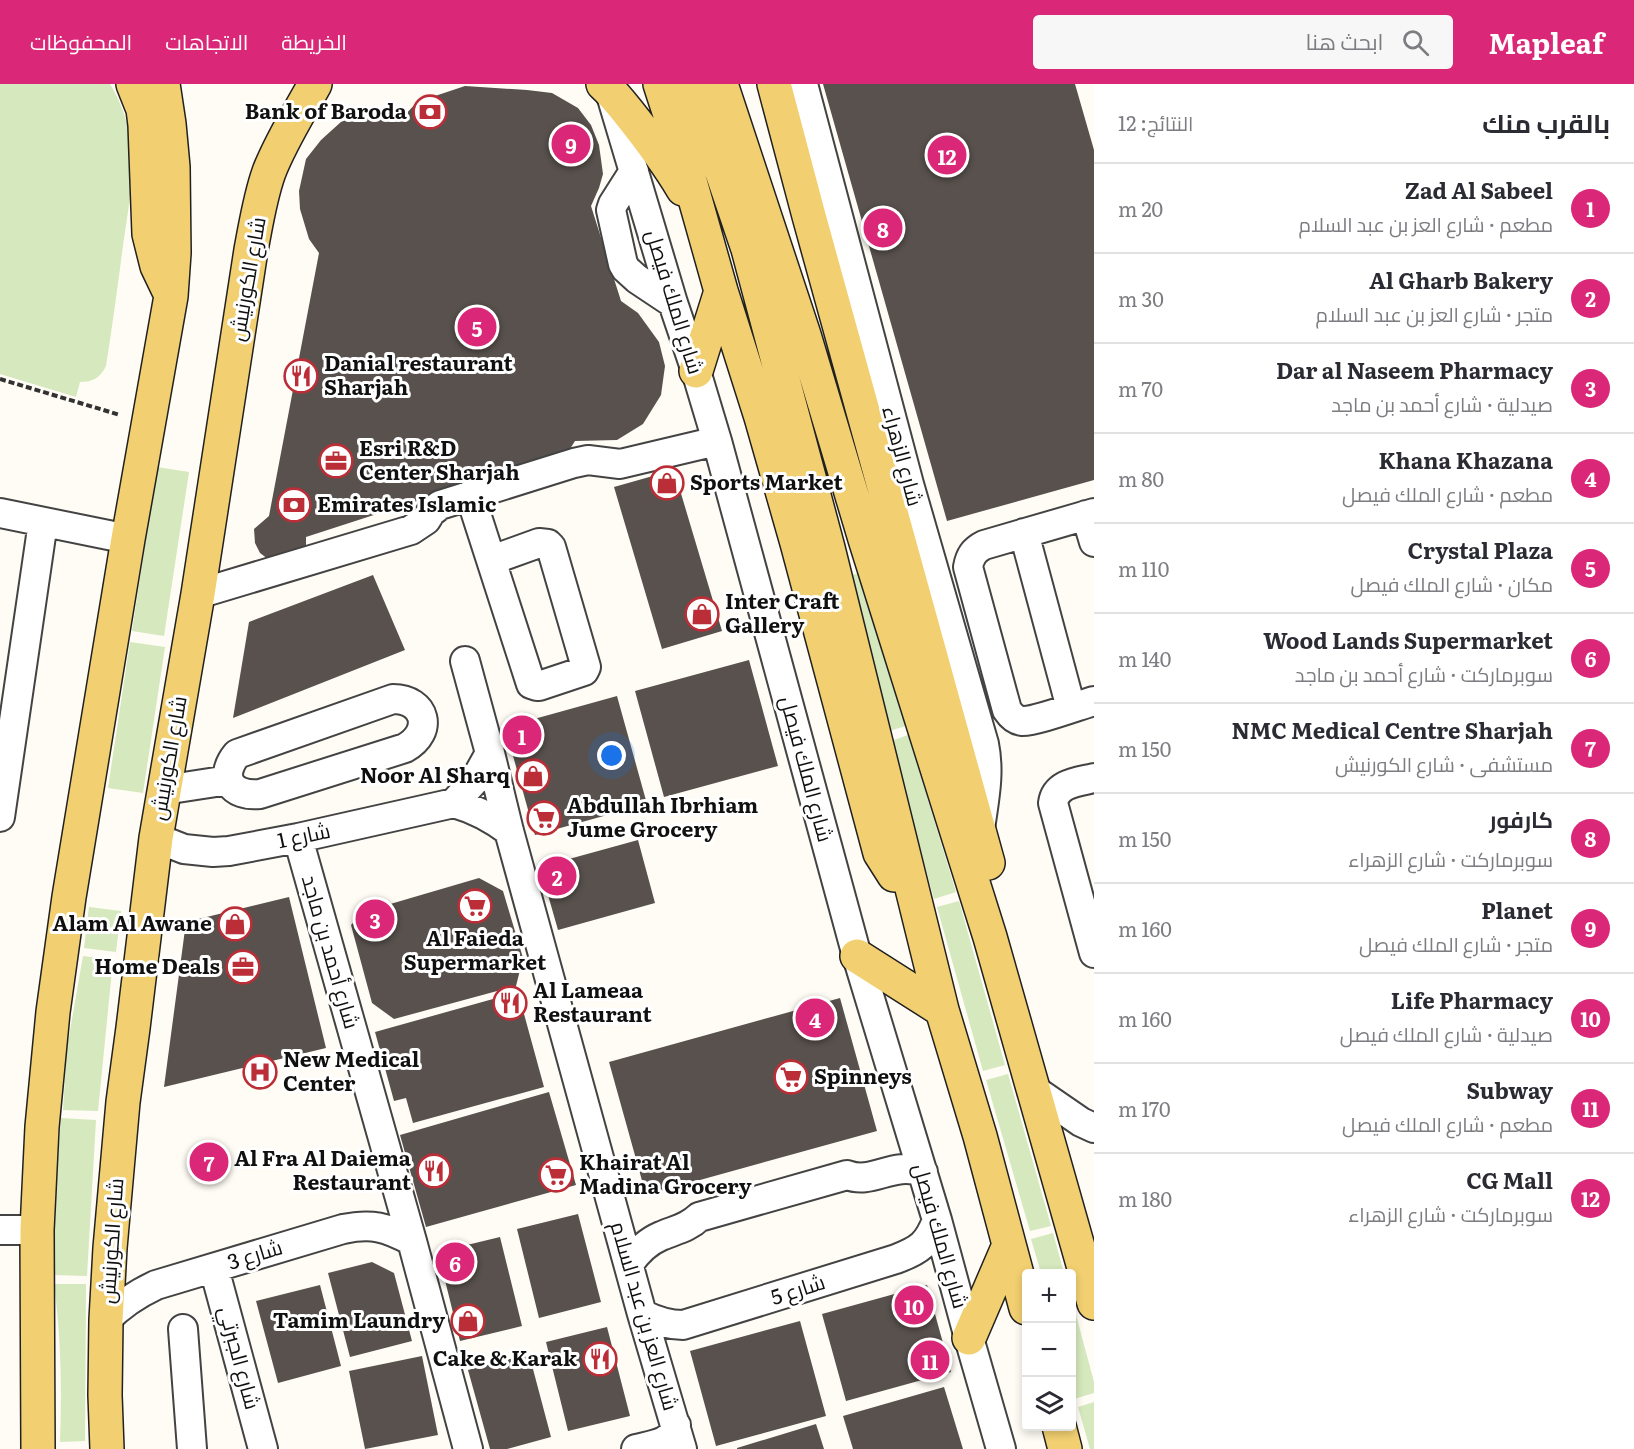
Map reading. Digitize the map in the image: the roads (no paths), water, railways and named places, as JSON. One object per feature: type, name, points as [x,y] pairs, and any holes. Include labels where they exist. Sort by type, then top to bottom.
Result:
[{"type":"main road","points":[[133,84],[143,109],[145,125],[149,234],[157,266],[171,296]]},
{"type":"main road","points":[[38,1449],[37,1230],[45,1092],[61,954],[128,539],[171,296],[174,253],[174,178],[163,84]]},
{"type":"main road","name":"شارع الكورنيش","points":[[106,1449],[106,1320],[110,1248],[123,1102],[156,838],[198,594],[258,211],[269,174],[284,138],[315,84]]},
{"type":"main road","points":[[660,84],[761,417],[880,853],[894,876],[914,895]]},
{"type":"main road","points":[[692,84],[751,260],[828,548],[942,1010],[980,1136],[1022,1293]]},
{"type":"main road","points":[[721,84],[797,314],[868,550],[990,938],[1033,1089],[1089,1257],[1094,1303]]},
{"type":"main road","points":[[774,84],[818,250],[980,829],[995,899],[990,938]]},
{"type":"main road","points":[[606,87],[674,173],[700,218]]},
{"type":"main road","points":[[696,371],[721,291]]},
{"type":"main road","points":[[857,956],[942,1010]]},
{"type":"main road","points":[[969,1338],[1009,1245]]},
{"type":"main road","points":[[1060,1431],[1065,1449]]},
{"type":"street","name":"شارع الزهراء","points":[[803,84],[909,484],[984,744],[988,774],[980,829]]},
{"type":"street","name":"شارع الملك فيصل","points":[[606,87],[717,441],[857,956],[923,1172],[1001,1449]]},
{"type":"street","points":[[198,594],[411,530],[426,520],[435,508],[446,503],[581,461],[620,464],[717,441]]},
{"type":"street","points":[[470,495],[531,684],[539,686],[584,671],[586,667],[551,547],[548,544],[539,543],[492,560]]},
{"type":"street","points":[[0,513],[128,539]]},
{"type":"street","points":[[1024,533],[1082,705],[1028,721],[1016,719],[1007,710],[969,573],[969,560],[977,548],[1024,533],[1090,514],[1094,542]]},
{"type":"street","points":[[0,817],[43,522]]},
{"type":"street","name":"شارع العز بن عبد السلام","points":[[465,661],[509,831],[642,1314],[679,1437]]},
{"type":"street","points":[[393,699],[404,699],[414,704],[421,713],[423,723],[421,734],[415,743],[405,748],[260,794],[244,794],[238,791],[229,780],[228,771],[231,761],[237,754],[246,750],[393,699]]},
{"type":"street","points":[[490,753],[475,780],[454,803],[484,813],[509,831]]},
{"type":"street","points":[[1094,778],[1058,790],[1053,803],[1094,952]]},
{"type":"street","points":[[164,790],[229,780]]},
{"type":"street","name":"شارع 1","points":[[156,838],[183,849],[213,852],[245,849],[454,803]]},
{"type":"street","name":"شارع أحمد بن ماجد","points":[[298,838],[412,1241],[468,1449]]},
{"type":"street","points":[[1033,1089],[1081,1122],[1094,1128]]},
{"type":"street","points":[[847,1175],[857,1164],[893,1155],[908,1143],[912,1136]]},
{"type":"street","points":[[629,1264],[636,1254],[654,1239],[682,1229],[699,1217],[847,1175],[861,1178],[896,1168],[923,1172]]},
{"type":"street","points":[[616,1218],[633,1224],[645,1224],[678,1215],[699,1217]]},
{"type":"street","name":"شارع 5","points":[[642,1314],[670,1325],[683,1325],[896,1259],[910,1254],[923,1245],[931,1235],[937,1220]]},
{"type":"street","name":"شارع 3","points":[[106,1320],[116,1309],[142,1291],[156,1285],[343,1229],[362,1225],[380,1227],[412,1241]]},
{"type":"street","points":[[0,1230],[37,1230]]},
{"type":"street","name":"شارع الجبرتي","points":[[214,1268],[263,1449]]},
{"type":"street","points":[[183,1329],[192,1449]]},
{"type":"street","points":[[636,1449],[668,1439],[675,1430],[679,1437]]},
{"type":"place","name":"Bank of Baroda","points":[[430,112]]},
{"type":"place","name":"Planet","points":[[571,144]]},
{"type":"place","name":"CG Mall","points":[[947,155]]},
{"type":"place","name":"كارفور","points":[[883,228]]},
{"type":"place","name":"Crystal Plaza","points":[[477,327]]},
{"type":"place","name":"Danial restaurant Sharjah","points":[[301,376]]},
{"type":"place","name":"Esri R&D Center Sharjah","points":[[336,461]]},
{"type":"place","name":"Sports Market","points":[[667,483]]},
{"type":"place","name":"Emirates Islamic","points":[[294,505]]},
{"type":"place","name":"Inter Craft Gallery","points":[[702,614]]},
{"type":"place","name":"Zad Al Sabeel","points":[[522,735]]},
{"type":"place","name":"Noor Al Sharq","points":[[533,776]]},
{"type":"place","name":"Abdullah Ibrhiam Jume Grocery","points":[[544,818]]},
{"type":"place","name":"Al Gharb Bakery","points":[[557,876]]},
{"type":"place","name":"Al Faieda Supermarket","points":[[475,906]]},
{"type":"place","name":"Dar al Naseem Pharmacy","points":[[375,919]]},
{"type":"place","name":"Alam Al Awane","points":[[235,924]]},
{"type":"place","name":"Home Deals","points":[[243,967]]},
{"type":"place","name":"Al Lameaa Restaurant","points":[[510,1003]]},
{"type":"place","name":"Khana Khazana","points":[[815,1018]]},
{"type":"place","name":"New Medical Center","points":[[260,1072]]},
{"type":"place","name":"Spinneys","points":[[791,1077]]},
{"type":"place","name":"NMC Medical Centre Sharjah","points":[[209,1162]]},
{"type":"place","name":"Al Fra Al Daiema Restaurant","points":[[434,1171]]},
{"type":"place","name":"Khairat Al Madina Grocery","points":[[556,1175]]},
{"type":"place","name":"Wood Lands Supermarket","points":[[455,1262]]},
{"type":"place","name":"Life Pharmacy","points":[[914,1305]]},
{"type":"place","name":"Tamim Laundry","points":[[468,1321]]},
{"type":"place","name":"Cake & Karak","points":[[600,1359]]},
{"type":"place","name":"Subway","points":[[930,1360]]}]
